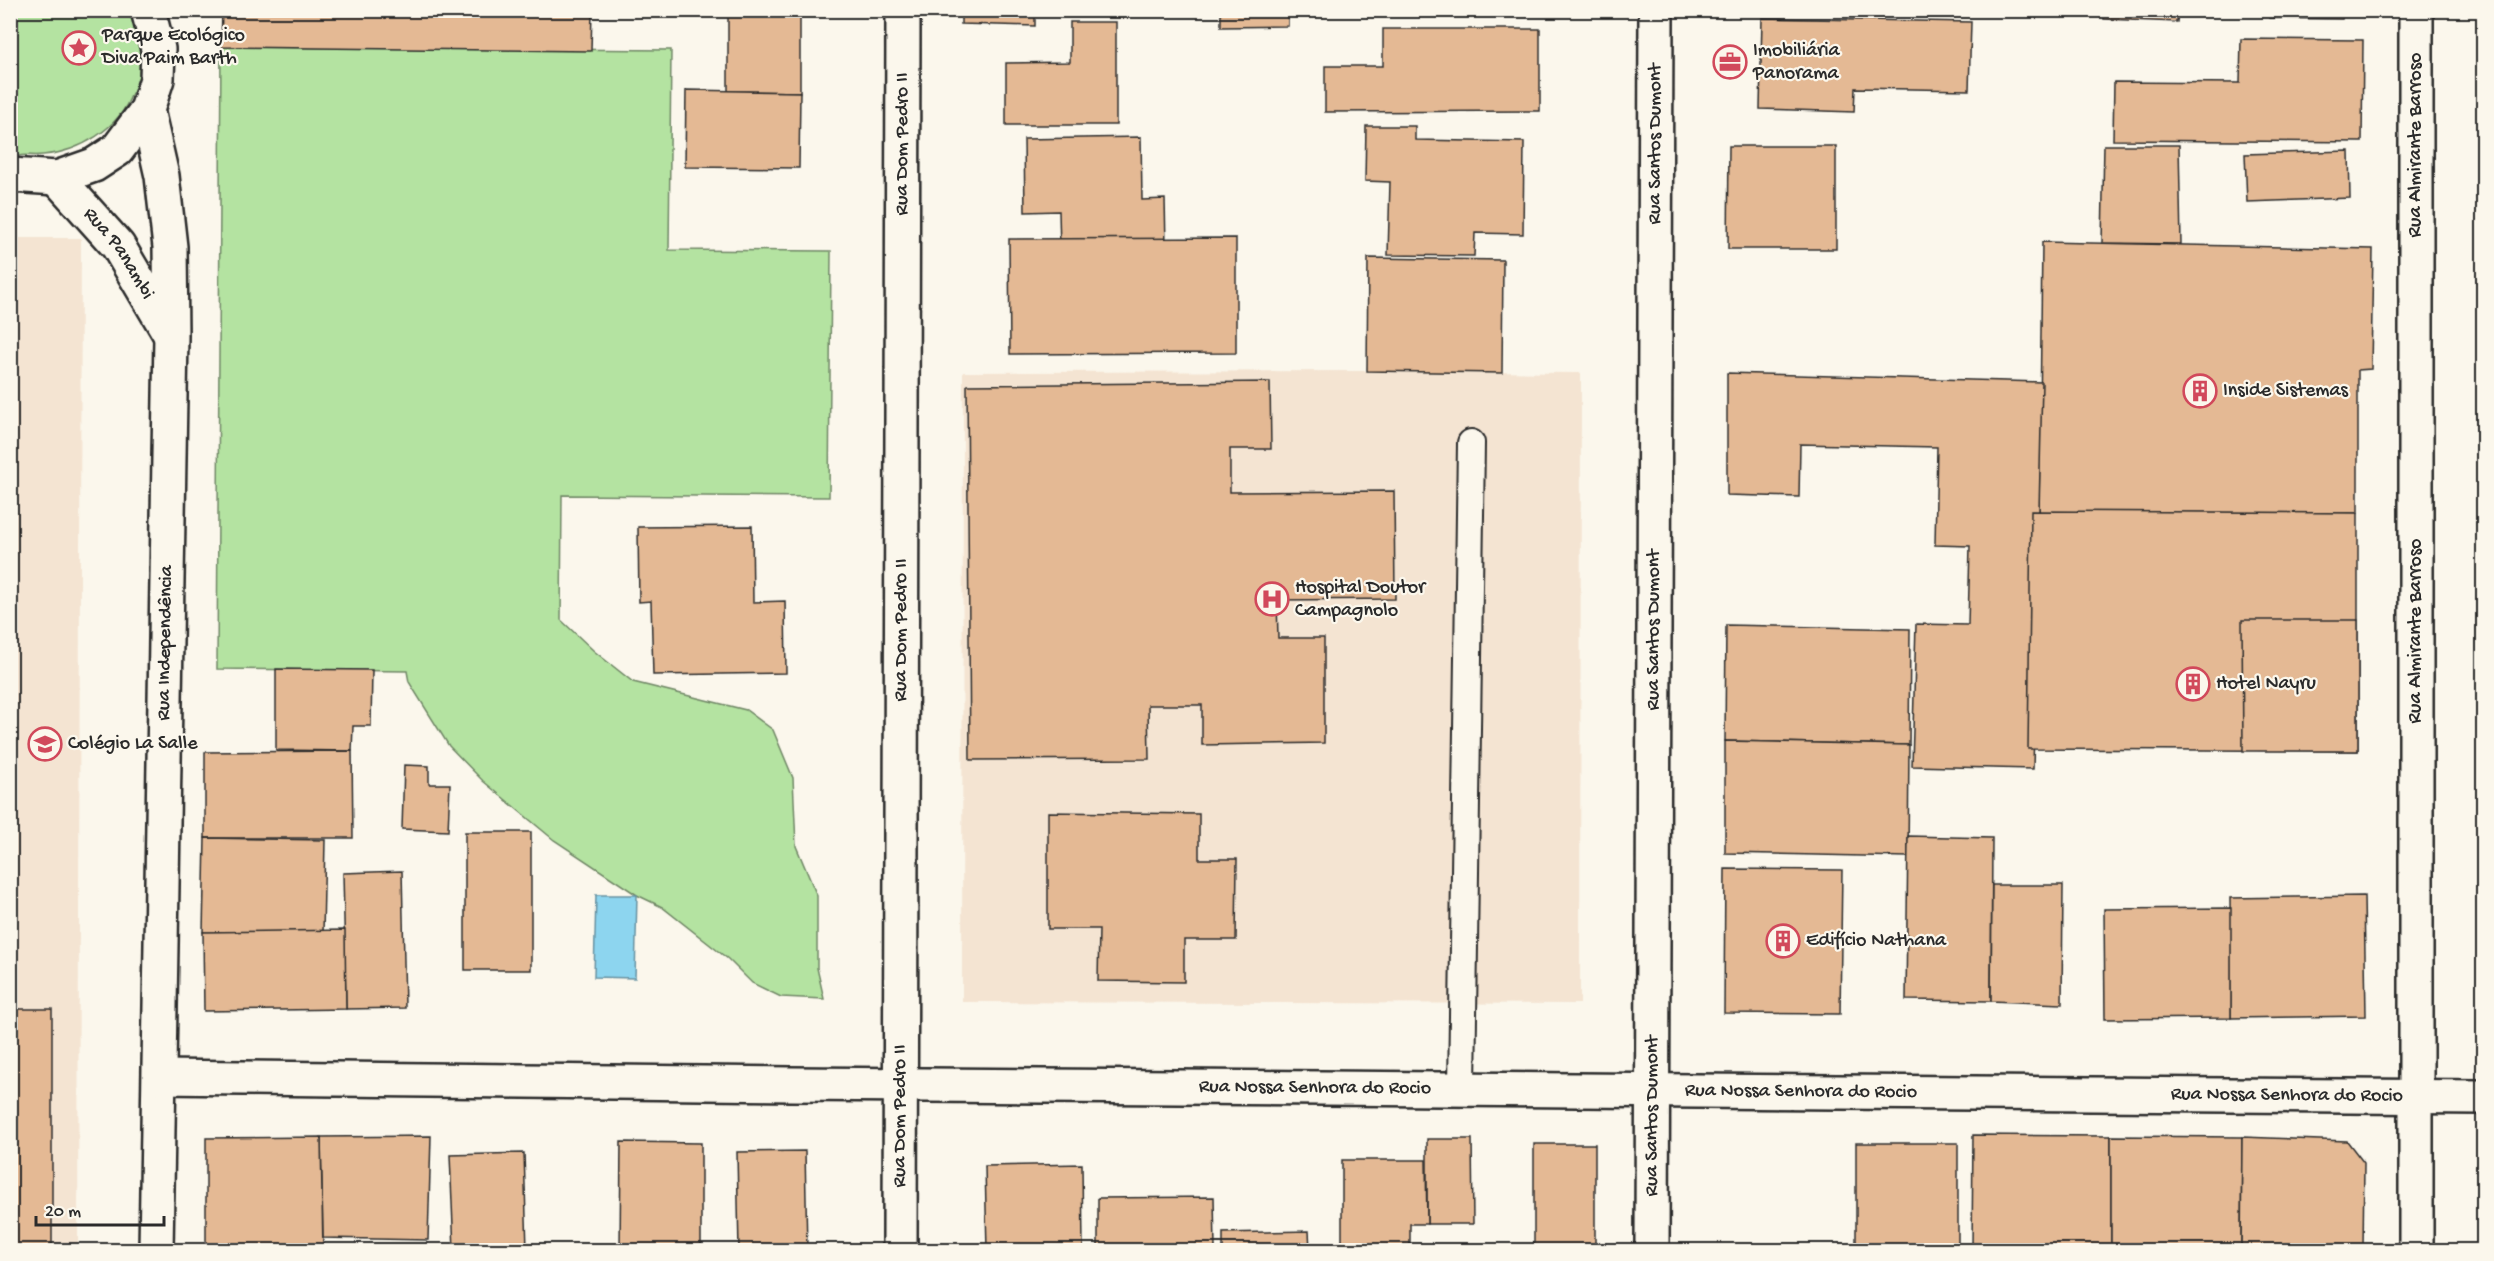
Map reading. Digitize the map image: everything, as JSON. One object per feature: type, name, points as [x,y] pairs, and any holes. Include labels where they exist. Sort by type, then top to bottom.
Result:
[{"type":"street","points":[[148,10],[158,49]]},
{"type":"street","points":[[11,176],[57,178],[94,165],[117,150],[147,110],[157,78],[159,10]]},
{"type":"street","name":"Rua Dom Pedro II","points":[[900,1251],[903,10]]},
{"type":"street","name":"Rua Santos Dumont","points":[[1652,1251],[1656,10]]},
{"type":"street","name":"Rua Almirante Barroso","points":[[2416,10],[2416,1251]]},
{"type":"street","name":"Rua Independência","points":[[147,110],[162,176],[170,246],[171,335],[156,1251]]},
{"type":"street","name":"Rua Panambi","points":[[57,178],[118,246],[171,335]]},
{"type":"street","name":"Rua Nossa Senhora do Rocio","points":[[160,1077],[2484,1097]]},
{"type":"lane","points":[[1462,1088],[1471,443]]},
{"type":"shaded area","name":"Colégio La Salle","points":[[11,238],[81,238],[78,1250],[11,1250]]},
{"type":"shaded area","name":"Hospital Doutor Campagnolo","points":[[963,372],[1581,373],[1580,1004],[962,1002]]},
{"type":"green space","name":"Parque Ecológico Diva Paim Barth","points":[[11,11],[148,11],[147,86],[132,93],[126,106],[108,128],[84,144],[57,153],[23,155],[11,159]]},
{"type":"green space","points":[[221,47],[671,50],[669,250],[831,251],[829,497],[562,495],[561,620],[594,651],[633,682],[746,710],[773,730],[793,778],[796,846],[817,896],[817,968],[824,999],[781,997],[752,983],[728,959],[662,907],[637,895],[554,840],[483,781],[449,746],[409,682],[407,671],[217,669]]},
{"type":"water","points":[[596,895],[637,895],[635,978],[594,977]]},
{"type":"building","points":[[222,10],[592,10],[591,51],[221,47]]},
{"type":"building","points":[[728,10],[800,10],[800,92],[728,91]]},
{"type":"building","points":[[961,10],[1035,10],[1035,26],[961,24]]},
{"type":"building","points":[[1221,10],[1288,10],[1288,26],[1221,27]]},
{"type":"building","points":[[2104,10],[2178,10],[2177,22],[2104,19]]},
{"type":"building","points":[[2269,10],[2343,10],[2342,19],[2269,18]]},
{"type":"building","points":[[1762,18],[1971,22],[1969,90],[1855,88],[1854,112],[1760,109]]},
{"type":"building","points":[[1070,22],[1116,22],[1116,125],[1006,125],[1006,63],[1070,62]]},
{"type":"building","points":[[1383,29],[1540,29],[1540,111],[1325,112],[1325,66],[1383,66]]},
{"type":"building","points":[[2241,39],[2363,40],[2362,142],[2113,140],[2114,82],[2240,83]]},
{"type":"building","points":[[686,90],[800,92],[799,168],[685,167]]},
{"type":"building","points":[[1366,126],[1415,126],[1415,140],[1524,142],[1523,234],[1475,233],[1474,256],[1388,255],[1390,182],[1365,181]]},
{"type":"building","points":[[1141,137],[1142,200],[1165,199],[1166,247],[1060,249],[1059,211],[1025,212],[1024,139]]},
{"type":"building","points":[[2104,145],[2179,145],[2181,244],[2102,243]]},
{"type":"building","points":[[1729,146],[1836,146],[1836,249],[1728,249]]},
{"type":"building","points":[[2349,151],[2350,198],[2247,202],[2245,154]]},
{"type":"building","points":[[1236,238],[1236,353],[1010,354],[1009,239]]},
{"type":"building","name":"Inside Sistemas","points":[[2042,242],[2373,249],[2371,369],[2358,370],[2358,513],[2039,512]]},
{"type":"building","points":[[1368,258],[1503,260],[1502,373],[1367,371]]},
{"type":"building","points":[[1727,373],[2042,382],[2033,769],[1912,766],[1916,624],[1968,625],[1970,546],[1935,545],[1937,447],[1800,444],[1799,497],[1727,495]]},
{"type":"building","points":[[1270,382],[1271,449],[1230,449],[1230,492],[1394,491],[1395,599],[1277,600],[1278,638],[1324,638],[1324,743],[1202,745],[1202,705],[1148,705],[1149,759],[970,760],[967,385]]},
{"type":"building","name":"Hotel Nayru","points":[[2031,511],[2358,513],[2358,751],[2028,749]]},
{"type":"building","points":[[752,526],[753,602],[785,601],[786,673],[653,675],[651,601],[639,602],[638,527]]},
{"type":"building","points":[[2482,578],[2484,578],[2484,1006],[2482,1006]]},
{"type":"building","points":[[2242,620],[2358,620],[2358,751],[2243,751]]},
{"type":"building","points":[[1726,625],[1910,629],[1909,745],[1725,741]]},
{"type":"building","points":[[276,669],[372,670],[371,726],[353,726],[352,751],[276,750]]},
{"type":"building","points":[[1725,741],[1909,745],[1908,857],[1725,853]]},
{"type":"building","points":[[352,751],[353,838],[205,838],[205,752]]},
{"type":"building","points":[[404,765],[429,766],[429,784],[450,784],[448,831],[402,829]]},
{"type":"building","points":[[1048,812],[1199,814],[1199,859],[1237,859],[1236,940],[1184,940],[1184,982],[1098,981],[1099,929],[1048,929]]},
{"type":"building","points":[[465,832],[531,832],[531,970],[465,970]]},
{"type":"building","points":[[1908,836],[1992,838],[1991,1001],[1906,1000]]},
{"type":"building","points":[[205,838],[325,840],[323,933],[203,932]]},
{"type":"building","name":"Edifício Nathana","points":[[1725,869],[1842,870],[1840,1014],[1724,1013]]},
{"type":"building","points":[[402,871],[405,1008],[346,1009],[343,873]]},
{"type":"building","points":[[1992,885],[2063,885],[2062,1004],[1991,1001]]},
{"type":"building","points":[[2364,896],[2366,1016],[2231,1018],[2230,898]]},
{"type":"building","points":[[2231,908],[2231,1018],[2105,1019],[2104,909]]},
{"type":"building","points":[[345,930],[346,1009],[204,1011],[203,932]]},
{"type":"building","points":[[10,1009],[52,1009],[52,1250],[10,1250]]},
{"type":"building","points":[[1973,1135],[2111,1136],[2111,1250],[1972,1250]]},
{"type":"building","points":[[431,1136],[428,1240],[323,1238],[321,1137]]},
{"type":"building","points":[[2111,1136],[2242,1137],[2241,1250],[2111,1250]]},
{"type":"building","points":[[321,1137],[323,1250],[206,1250],[206,1138]]},
{"type":"building","points":[[2242,1137],[2347,1141],[2364,1163],[2363,1250],[2241,1250]]},
{"type":"building","points":[[1427,1139],[1472,1139],[1473,1224],[1427,1224]]},
{"type":"building","points":[[621,1142],[701,1143],[701,1250],[620,1250]]},
{"type":"building","points":[[1856,1143],[1958,1143],[1958,1249],[1856,1249]]},
{"type":"building","points":[[1534,1144],[1595,1144],[1595,1250],[1534,1250]]},
{"type":"building","points":[[805,1151],[807,1250],[739,1250],[737,1152]]},
{"type":"building","points":[[524,1153],[527,1250],[454,1250],[450,1155]]},
{"type":"building","points":[[1342,1160],[1426,1160],[1427,1224],[1410,1224],[1410,1250],[1342,1250]]},
{"type":"building","points":[[1082,1164],[1083,1250],[987,1250],[985,1166]]},
{"type":"building","points":[[1214,1197],[1215,1250],[1098,1250],[1098,1198]]},
{"type":"building","points":[[1309,1231],[1310,1250],[1223,1250],[1223,1233]]},
{"type":"place","name":"Parque Ecológico Diva Paim Barth","points":[[79,48]]},
{"type":"place","name":"Imobiliária Panorama","points":[[1730,62]]},
{"type":"place","name":"Inside Sistemas","points":[[2200,391]]},
{"type":"place","name":"Hospital Doutor Campagnolo","points":[[1272,599]]},
{"type":"place","name":"Hotel Nayru","points":[[2193,684]]},
{"type":"place","name":"Colégio La Salle","points":[[45,744]]},
{"type":"place","name":"Edifício Nathana","points":[[1783,941]]}]
